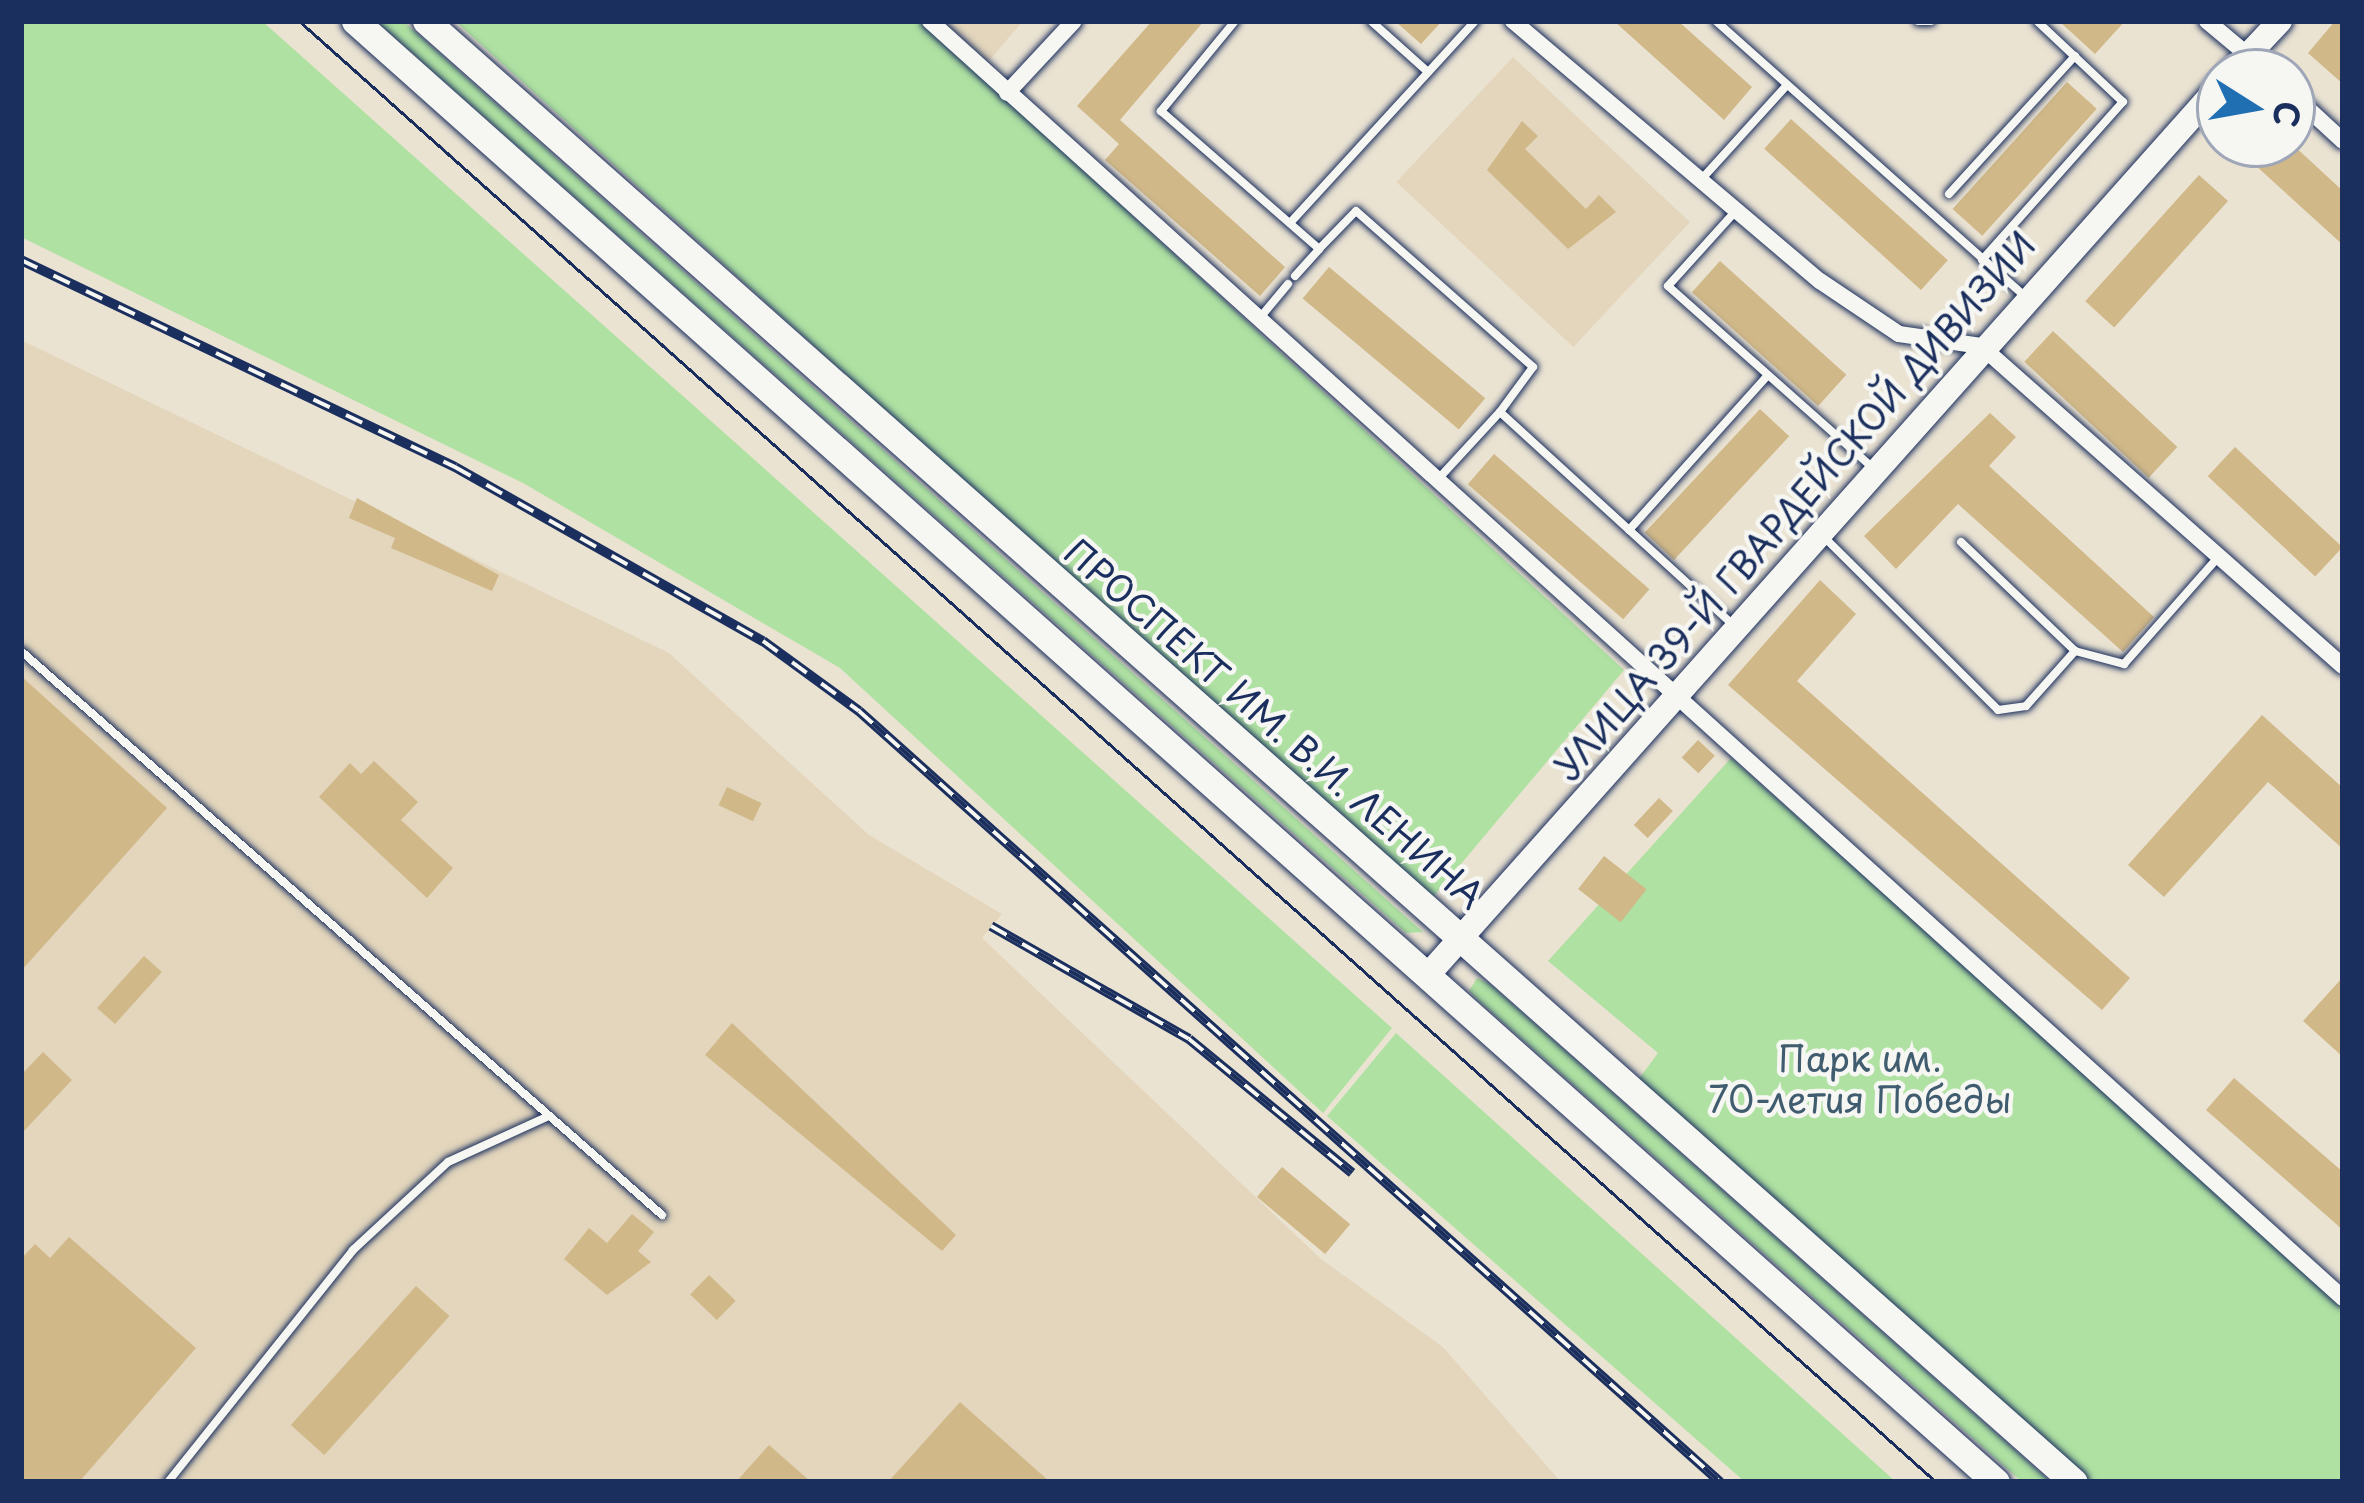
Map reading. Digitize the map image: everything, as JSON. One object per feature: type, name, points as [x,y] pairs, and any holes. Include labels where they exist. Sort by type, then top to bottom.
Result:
[{"type":"main road","points":[[355,21],[1996,1482]]},
{"type":"main road","name":"ПРОСПЕКТ ИМ. В.И. ЛЕНИНА","points":[[426,21],[2074,1482]]},
{"type":"main road","points":[[2262,48],[2280,21]]},
{"type":"main road","name":"УЛИЦА 39-Й ГВАРДЕЙСКОЙ ДИВИЗИИ","points":[[1426,976],[2024,295],[2196,111]]},
{"type":"street","points":[[930,21],[1669,698],[2343,1298]]},
{"type":"street","points":[[1007,93],[1074,21]]},
{"type":"street","points":[[1513,21],[1732,214],[1912,339],[1981,346],[2222,552],[2343,666]]},
{"type":"street","points":[[2207,21],[2233,48]]},
{"type":"street","points":[[2316,116],[2343,140]]},
{"type":"lane","points":[[1235,21],[1161,111],[1318,248]]},
{"type":"lane","points":[[1371,21],[1428,72]]},
{"type":"lane","points":[[1290,224],[1475,21]]},
{"type":"lane","points":[[1716,21],[2024,295]]},
{"type":"lane","points":[[1918,21],[1931,21]]},
{"type":"lane","points":[[1982,260],[2123,102],[2037,21]]},
{"type":"lane","points":[[1948,194],[2075,56]]},
{"type":"lane","points":[[1698,183],[1787,85]]},
{"type":"lane","points":[[1257,321],[1356,211],[1534,367],[1500,412],[1434,483]]},
{"type":"lane","points":[[1732,214],[1668,286],[1875,470]]},
{"type":"lane","points":[[1629,530],[1768,375]]},
{"type":"lane","points":[[1500,412],[1734,626]]},
{"type":"lane","points":[[1819,532],[1998,710],[2026,706],[2075,651]]},
{"type":"lane","points":[[1961,542],[2075,651],[2124,664],[2222,552]]},
{"type":"lane","points":[[21,651],[662,1215]]},
{"type":"lane","points":[[169,1482],[353,1250],[448,1162],[550,1116]]},
{"type":"shaded area","points":[[938,21],[1023,21],[987,63]]},
{"type":"shaded area","points":[[1513,57],[1690,222],[1573,347],[1396,182]]},
{"type":"shaded area","points":[[21,340],[669,653],[869,835],[1002,914],[982,938],[1321,1259],[1443,1347],[1561,1482],[21,1482]]},
{"type":"green space","points":[[21,21],[262,21],[1392,1028],[1323,1113],[840,668],[523,483],[21,237]]},
{"type":"green space","points":[[376,21],[403,21],[1423,932],[1406,933]]},
{"type":"green space","points":[[455,21],[922,21],[1624,670],[1429,902]]},
{"type":"green space","name":"Парк им. 70-летия Победы","points":[[1731,758],[2343,1302],[2343,1482],[2087,1482],[1635,1084],[1658,1053],[1548,961]]},
{"type":"green space","points":[[1477,978],[1490,984],[2051,1482],[2022,1482],[1480,1002],[1469,991]]},
{"type":"green space","points":[[1396,1033],[1896,1482],[1745,1482],[1327,1116]]},
{"type":"building","points":[[1152,21],[1204,21],[1120,120],[1285,267],[1260,296],[1105,160],[1119,144],[1077,106]]},
{"type":"building","points":[[1395,21],[1442,21],[1421,44]]},
{"type":"building","points":[[1614,21],[1678,21],[1752,87],[1724,120]]},
{"type":"building","points":[[2059,21],[2125,21],[2095,54]]},
{"type":"building","points":[[2335,21],[2343,21],[2343,84],[2316,60],[2316,48],[2312,48]]},
{"type":"building","points":[[2067,82],[2097,109],[1982,236],[1953,209]]},
{"type":"building","points":[[1791,119],[1948,260],[1921,290],[1764,149]]},
{"type":"building","points":[[1522,121],[1538,136],[1525,149],[1586,209],[1599,195],[1616,212],[1568,249],[1487,170]]},
{"type":"building","points":[[2316,166],[2343,191],[2343,245],[2258,168]]},
{"type":"building","points":[[2199,175],[2228,201],[2114,327],[2085,301]]},
{"type":"building","points":[[1720,261],[1846,375],[1818,406],[1692,292]]},
{"type":"building","points":[[1329,267],[1485,398],[1459,430],[1303,298]]},
{"type":"building","points":[[2053,331],[2177,447],[2149,478],[2024,362]]},
{"type":"building","points":[[1760,409],[1789,436],[1674,560],[1645,533]]},
{"type":"building","points":[[1990,413],[2016,437],[1989,466],[2154,617],[2123,652],[1958,504],[1896,569],[1864,536]]},
{"type":"building","points":[[2235,447],[2343,547],[2315,577],[2208,476]]},
{"type":"building","points":[[1494,454],[1649,589],[1623,619],[1468,484]]},
{"type":"building","points":[[357,498],[499,575],[492,591],[391,548],[395,538],[349,518]]},
{"type":"building","points":[[1820,580],[1856,614],[1797,681],[2130,978],[2102,1010],[1728,685]]},
{"type":"building","points":[[21,676],[167,808],[21,971]]},
{"type":"building","points":[[2262,715],[2343,788],[2343,849],[2268,782],[2164,897],[2128,865]]},
{"type":"building","points":[[1698,740],[1715,756],[1698,773],[1682,758]]},
{"type":"building","points":[[374,761],[418,802],[401,820],[453,868],[427,898],[319,797],[350,763],[361,774]]},
{"type":"building","points":[[727,787],[761,803],[753,821],[719,805]]},
{"type":"building","points":[[1659,798],[1673,811],[1648,838],[1634,825]]},
{"type":"building","points":[[1604,856],[1647,889],[1621,922],[1578,889]]},
{"type":"building","points":[[144,956],[162,972],[115,1024],[97,1008]]},
{"type":"building","points":[[2343,977],[2343,1057],[2303,1021]]},
{"type":"building","points":[[732,1023],[956,1235],[942,1251],[705,1055]]},
{"type":"building","points":[[43,1052],[72,1080],[21,1134],[21,1075]]},
{"type":"building","points":[[2234,1078],[2343,1172],[2343,1230],[2206,1110]]},
{"type":"building","points":[[1282,1167],[1350,1224],[1325,1254],[1257,1197]]},
{"type":"building","points":[[632,1214],[654,1232],[638,1251],[651,1262],[607,1295],[564,1259],[589,1228],[607,1243]]},
{"type":"building","points":[[69,1237],[196,1348],[79,1482],[21,1482],[21,1259],[35,1244],[50,1258]]},
{"type":"building","points":[[709,1275],[736,1301],[717,1320],[690,1294]]},
{"type":"building","points":[[416,1286],[449,1316],[324,1455],[291,1425]]},
{"type":"building","points":[[960,1402],[1050,1482],[888,1482]]},
{"type":"building","points":[[769,1445],[811,1482],[736,1482]]},
{"type":"tram line","points":[[299,21],[1936,1482]]},
{"type":"railway","points":[[21,260],[455,467],[763,641],[859,711],[1720,1482]]},
{"type":"railway","points":[[991,926],[1189,1039],[1352,1173]]}]
